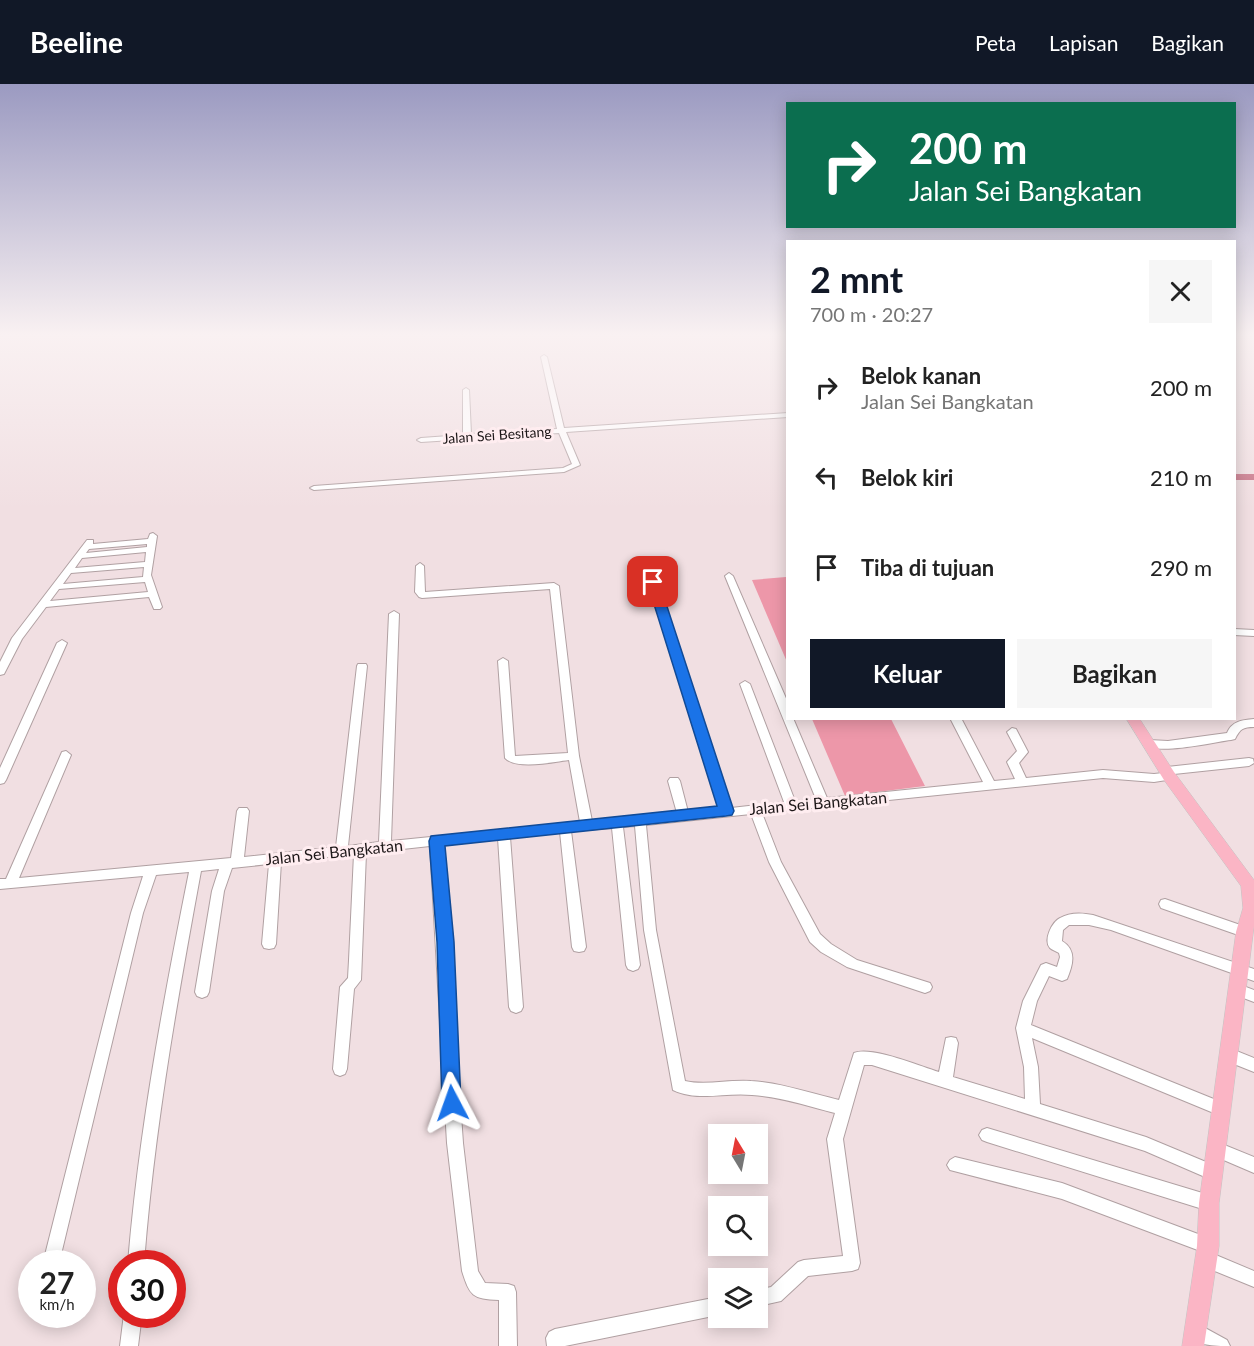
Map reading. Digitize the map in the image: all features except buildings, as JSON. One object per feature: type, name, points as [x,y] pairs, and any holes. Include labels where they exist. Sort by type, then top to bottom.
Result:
[{"type":"main road","points":[[1133,720],[1168,774],[1252,886],[1251,908],[1244,932],[1246,993],[1229,1055],[1221,1109],[1217,1150],[1212,1172],[1207,1253],[1195,1339]]},
{"type":"street","points":[[466,392],[467,437]]},
{"type":"street","points":[[314,488],[569,469],[576,465],[561,430],[552,392]]},
{"type":"street","name":"Jalan Sei Besitang","points":[[421,440],[786,415]]},
{"type":"street","points":[[0,672],[17,638],[88,544],[152,542]]},
{"type":"street","points":[[80,556],[152,542]]},
{"type":"street","points":[[152,542],[148,579],[157,607]]},
{"type":"street","points":[[68,572],[149,564]]},
{"type":"street","points":[[420,566],[422,595],[554,586],[574,756],[587,826]]},
{"type":"street","points":[[729,576],[786,713]]},
{"type":"street","points":[[56,587],[148,579]]},
{"type":"street","points":[[653,582],[726,811]]},
{"type":"street","points":[[43,604],[153,594]]},
{"type":"street","points":[[385,845],[394,614]]},
{"type":"street","points":[[1236,632],[1254,633]]},
{"type":"street","points":[[0,780],[63,643]]},
{"type":"street","points":[[503,661],[510,758],[516,761],[574,756]]},
{"type":"street","points":[[342,850],[362,666]]},
{"type":"street","points":[[745,684],[791,806]]},
{"type":"street","points":[[789,720],[823,803]]},
{"type":"street","points":[[956,720],[990,785]]},
{"type":"street","points":[[1149,744],[1168,745],[1231,736],[1234,729],[1241,724],[1254,723]]},
{"type":"street","points":[[1012,732],[1023,752],[1012,762],[1022,782]]},
{"type":"street","points":[[5,883],[66,755]]},
{"type":"street","name":"Jalan Sei Bangkatan","points":[[5,883],[196,867],[504,832],[640,821],[1103,774],[1154,778],[1249,762]]},
{"type":"street","points":[[674,781],[683,815]]},
{"type":"street","points":[[755,809],[775,862],[815,938],[823,948],[844,961],[925,987]]},
{"type":"street","points":[[202,992],[218,891],[232,863],[243,812]]},
{"type":"street","points":[[640,821],[650,930],[678,1085],[688,1089],[739,1087],[765,1089],[844,1108]]},
{"type":"street","points":[[617,823],[633,965]]},
{"type":"street","points":[[566,827],[579,947]]},
{"type":"street","points":[[504,832],[516,1008]]},
{"type":"street","points":[[436,841],[445,942],[450,1080],[457,1172],[470,1271],[475,1285],[481,1291],[508,1292],[508,1346]]},
{"type":"street","points":[[340,1069],[347,987],[354,980],[356,960],[360,848]]},
{"type":"street","points":[[268,944],[275,858]]},
{"type":"street","points":[[137,1250],[152,1113],[196,867]]},
{"type":"street","points":[[54,1250],[137,913],[151,871]]},
{"type":"street","points":[[1165,904],[1244,932]]},
{"type":"street","points":[[1033,1108],[1031,1067],[1023,1028],[1030,1001],[1046,969],[1062,975],[1066,957],[1064,949],[1055,944],[1057,927],[1065,922],[1081,919],[1097,921],[1247,972]]},
{"type":"street","points":[[1023,1028],[1221,1109]]},
{"type":"street","points":[[945,1082],[951,1043]]},
{"type":"street","points":[[1229,1055],[1254,1065]]},
{"type":"street","points":[[768,1296],[775,1294],[804,1268],[852,1263],[835,1139],[859,1058],[872,1058],[1146,1144],[1212,1172]]},
{"type":"street","points":[[987,1135],[1209,1203]]},
{"type":"street","points":[[1217,1150],[1254,1165]]},
{"type":"street","points":[[955,1165],[1062,1191],[1207,1253],[1254,1279]]},
{"type":"street","points":[[556,1346],[555,1338],[708,1308]]},
{"type":"street","points":[[129,1346],[131,1328]]},
{"type":"street","points":[[1195,1339],[1221,1346]]},
{"type":"shaded area","points":[[786,577],[786,660],[752,580]]},
{"type":"shaded area","points":[[812,720],[892,720],[925,786],[845,796]]},
{"type":"waterway","points":[[1236,477],[1254,477]]},
{"type":"route","points":[[452,1103],[445,942],[436,841],[504,832],[640,821],[726,811],[653,582]]}]
